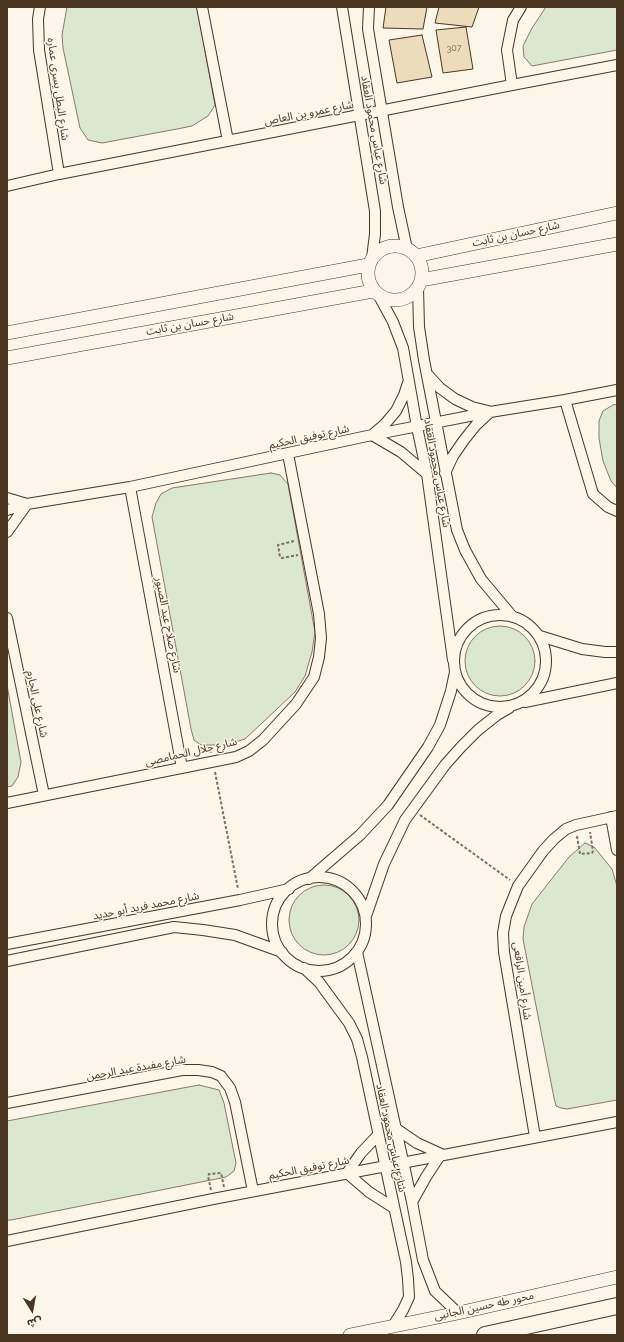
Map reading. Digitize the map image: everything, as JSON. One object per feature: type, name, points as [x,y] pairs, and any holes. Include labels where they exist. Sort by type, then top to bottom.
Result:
[{"type":"main road","points":[[485,1335],[617,1306]]},
{"type":"street","name":"شارع البطل يسرى عماره","points":[[40,7],[38,19],[39,50],[59,174]]},
{"type":"street","points":[[202,7],[228,141]]},
{"type":"street","name":"شارع عباس محمود العقاد","points":[[342,7],[375,211],[376,223],[370,262]]},
{"type":"street","name":"شارع عباس محمود العقاد","points":[[369,7],[368,29],[399,213],[411,252]]},
{"type":"street","points":[[512,85],[507,50],[513,20],[521,7]]},
{"type":"street","name":"شارع عمرو بن العاص","points":[[7,186],[59,174],[617,65]]},
{"type":"street","name":"شارع حسان بن ثابت","points":[[411,252],[617,213]]},
{"type":"street","points":[[419,284],[617,244]]},
{"type":"street","points":[[400,246],[411,252],[420,263],[422,272],[419,284],[407,298],[400,300],[393,301],[376,293],[369,283],[367,274],[370,262],[380,250],[386,247],[400,246]]},
{"type":"street","points":[[7,333],[370,262]]},
{"type":"street","name":"شارع عباس محمود العقاد","points":[[419,284],[419,327],[445,473],[457,530],[465,550],[481,579],[512,616]]},
{"type":"street","name":"شارع عباس محمود العقاد","points":[[376,293],[393,322],[403,348],[427,474],[453,660]]},
{"type":"street","name":"شارع حسان بن ثابت","points":[[7,358],[376,293]]},
{"type":"street","points":[[427,374],[440,388],[455,399],[472,407],[490,412]]},
{"type":"street","points":[[409,379],[404,395],[396,411],[385,424],[372,435],[401,452],[427,474]]},
{"type":"street","name":"شارع توفيق الحكيم","points":[[7,510],[27,504],[130,487],[372,435],[436,424],[490,412],[617,390]]},
{"type":"street","points":[[565,400],[593,494],[608,507],[617,511]]},
{"type":"street","points":[[445,473],[453,456],[464,440],[476,425],[490,412]]},
{"type":"street","name":"شارع جلال الحمامصى","points":[[7,803],[236,757],[249,751],[263,740],[296,704],[314,677],[319,657],[321,638],[319,614],[288,454]]},
{"type":"street","name":"شارع صلاح عبد الصبور","points":[[130,487],[182,768]]},
{"type":"street","points":[[7,498],[27,504],[7,532]]},
{"type":"street","points":[[366,916],[360,901],[351,890],[339,882],[324,878],[309,879],[298,882],[289,889],[278,902],[273,919],[274,937],[282,952],[288,959],[304,968],[316,971],[339,967],[358,952],[366,929],[366,916],[384,864],[405,820],[460,746],[497,715],[516,704],[530,697],[537,689],[543,679],[547,657],[545,647],[540,636],[532,627],[523,620],[500,614],[488,616],[476,621],[467,628],[455,649],[453,660],[455,672],[459,683],[466,693],[476,701],[487,706],[499,707],[516,704],[617,683]]},
{"type":"street","name":"شارع على الجارم","points":[[7,618],[44,795]]},
{"type":"street","points":[[540,636],[582,649],[617,652]]},
{"type":"street","points":[[309,879],[360,835],[388,806],[428,747],[440,725],[451,691],[455,672]]},
{"type":"street","points":[[614,817],[617,850]]},
{"type":"street","name":"شارع أمين الرافعى","points":[[535,1137],[504,952],[503,933],[506,916],[518,886],[543,851],[554,839],[566,829],[576,825],[614,817]]},
{"type":"street","name":"شارع محمد فريد أبو حديد","points":[[7,944],[240,900],[289,889]]},
{"type":"street","points":[[7,961],[174,928],[203,930],[235,935],[282,952]]},
{"type":"street","name":"شارع عباس محمود العقاد","points":[[358,952],[424,1260],[429,1277],[436,1291],[458,1313]]},
{"type":"street","name":"شارع عباس محمود العقاد","points":[[304,968],[319,982],[349,1023],[357,1039],[362,1057],[406,1262],[409,1297],[393,1326]]},
{"type":"street","name":"شارع مفيدة عبد الرحمن","points":[[7,1103],[182,1070],[212,1072],[221,1076],[230,1088],[253,1192]]},
{"type":"street","name":"شارع توفيق الحكيم","points":[[7,1241],[213,1198],[253,1192],[403,1163],[441,1154],[617,1122]]},
{"type":"street","points":[[395,1128],[417,1143],[441,1154],[412,1202]]},
{"type":"street","points":[[378,1135],[361,1153],[347,1173],[369,1192],[394,1208]]},
{"type":"street","name":"محور طه حسين الجانبى","points":[[350,1335],[458,1313],[617,1277]]},
{"type":"path","points":[[305,539],[280,544],[277,546],[280,558],[307,553]]},
{"type":"path","points":[[212,761],[240,900]]},
{"type":"path","points":[[413,809],[518,886]]},
{"type":"path","points":[[576,825],[580,854],[592,853],[589,822]]},
{"type":"path","points":[[213,1198],[208,1175],[215,1173],[221,1173],[226,1196]]},
{"type":"green space","points":[[67,7],[197,7],[215,105],[208,116],[192,126],[177,129],[102,143],[88,140],[80,128],[63,48],[62,35]]},
{"type":"green space","points":[[546,7],[617,7],[617,50],[532,66],[524,57],[523,46],[532,28]]},
{"type":"green space","points":[[617,404],[617,488],[611,481],[603,461],[599,438],[599,421],[603,411]]},
{"type":"green space","points":[[271,473],[280,475],[288,484],[315,632],[312,652],[305,676],[295,692],[245,739],[225,745],[201,745],[194,740],[191,729],[152,517],[156,503],[161,494],[172,488]]},
{"type":"green space","points":[[500,626],[519,632],[529,642],[535,661],[529,680],[519,690],[500,696],[481,690],[471,680],[465,661],[471,642],[481,632]]},
{"type":"green space","points":[[7,685],[21,762],[18,777],[12,786],[7,787]]},
{"type":"green space","points":[[585,843],[594,847],[612,869],[617,886],[617,1100],[567,1109],[556,1106],[523,939],[524,927],[532,904],[569,857]]},
{"type":"green space","points":[[324,885],[337,888],[349,895],[356,907],[359,920],[356,933],[349,945],[337,952],[324,955],[311,952],[299,945],[292,933],[289,920],[292,907],[299,895],[311,888]]},
{"type":"green space","points":[[199,1085],[219,1090],[224,1103],[236,1163],[234,1171],[226,1177],[7,1220],[7,1121]]},
{"type":"building","points":[[386,7],[427,7],[423,29],[383,28]]},
{"type":"building","points":[[439,7],[479,7],[472,27],[435,23]]},
{"type":"building","points":[[466,27],[473,69],[443,73],[436,30]]},
{"type":"building","points":[[422,35],[432,77],[397,83],[389,40]]}]
